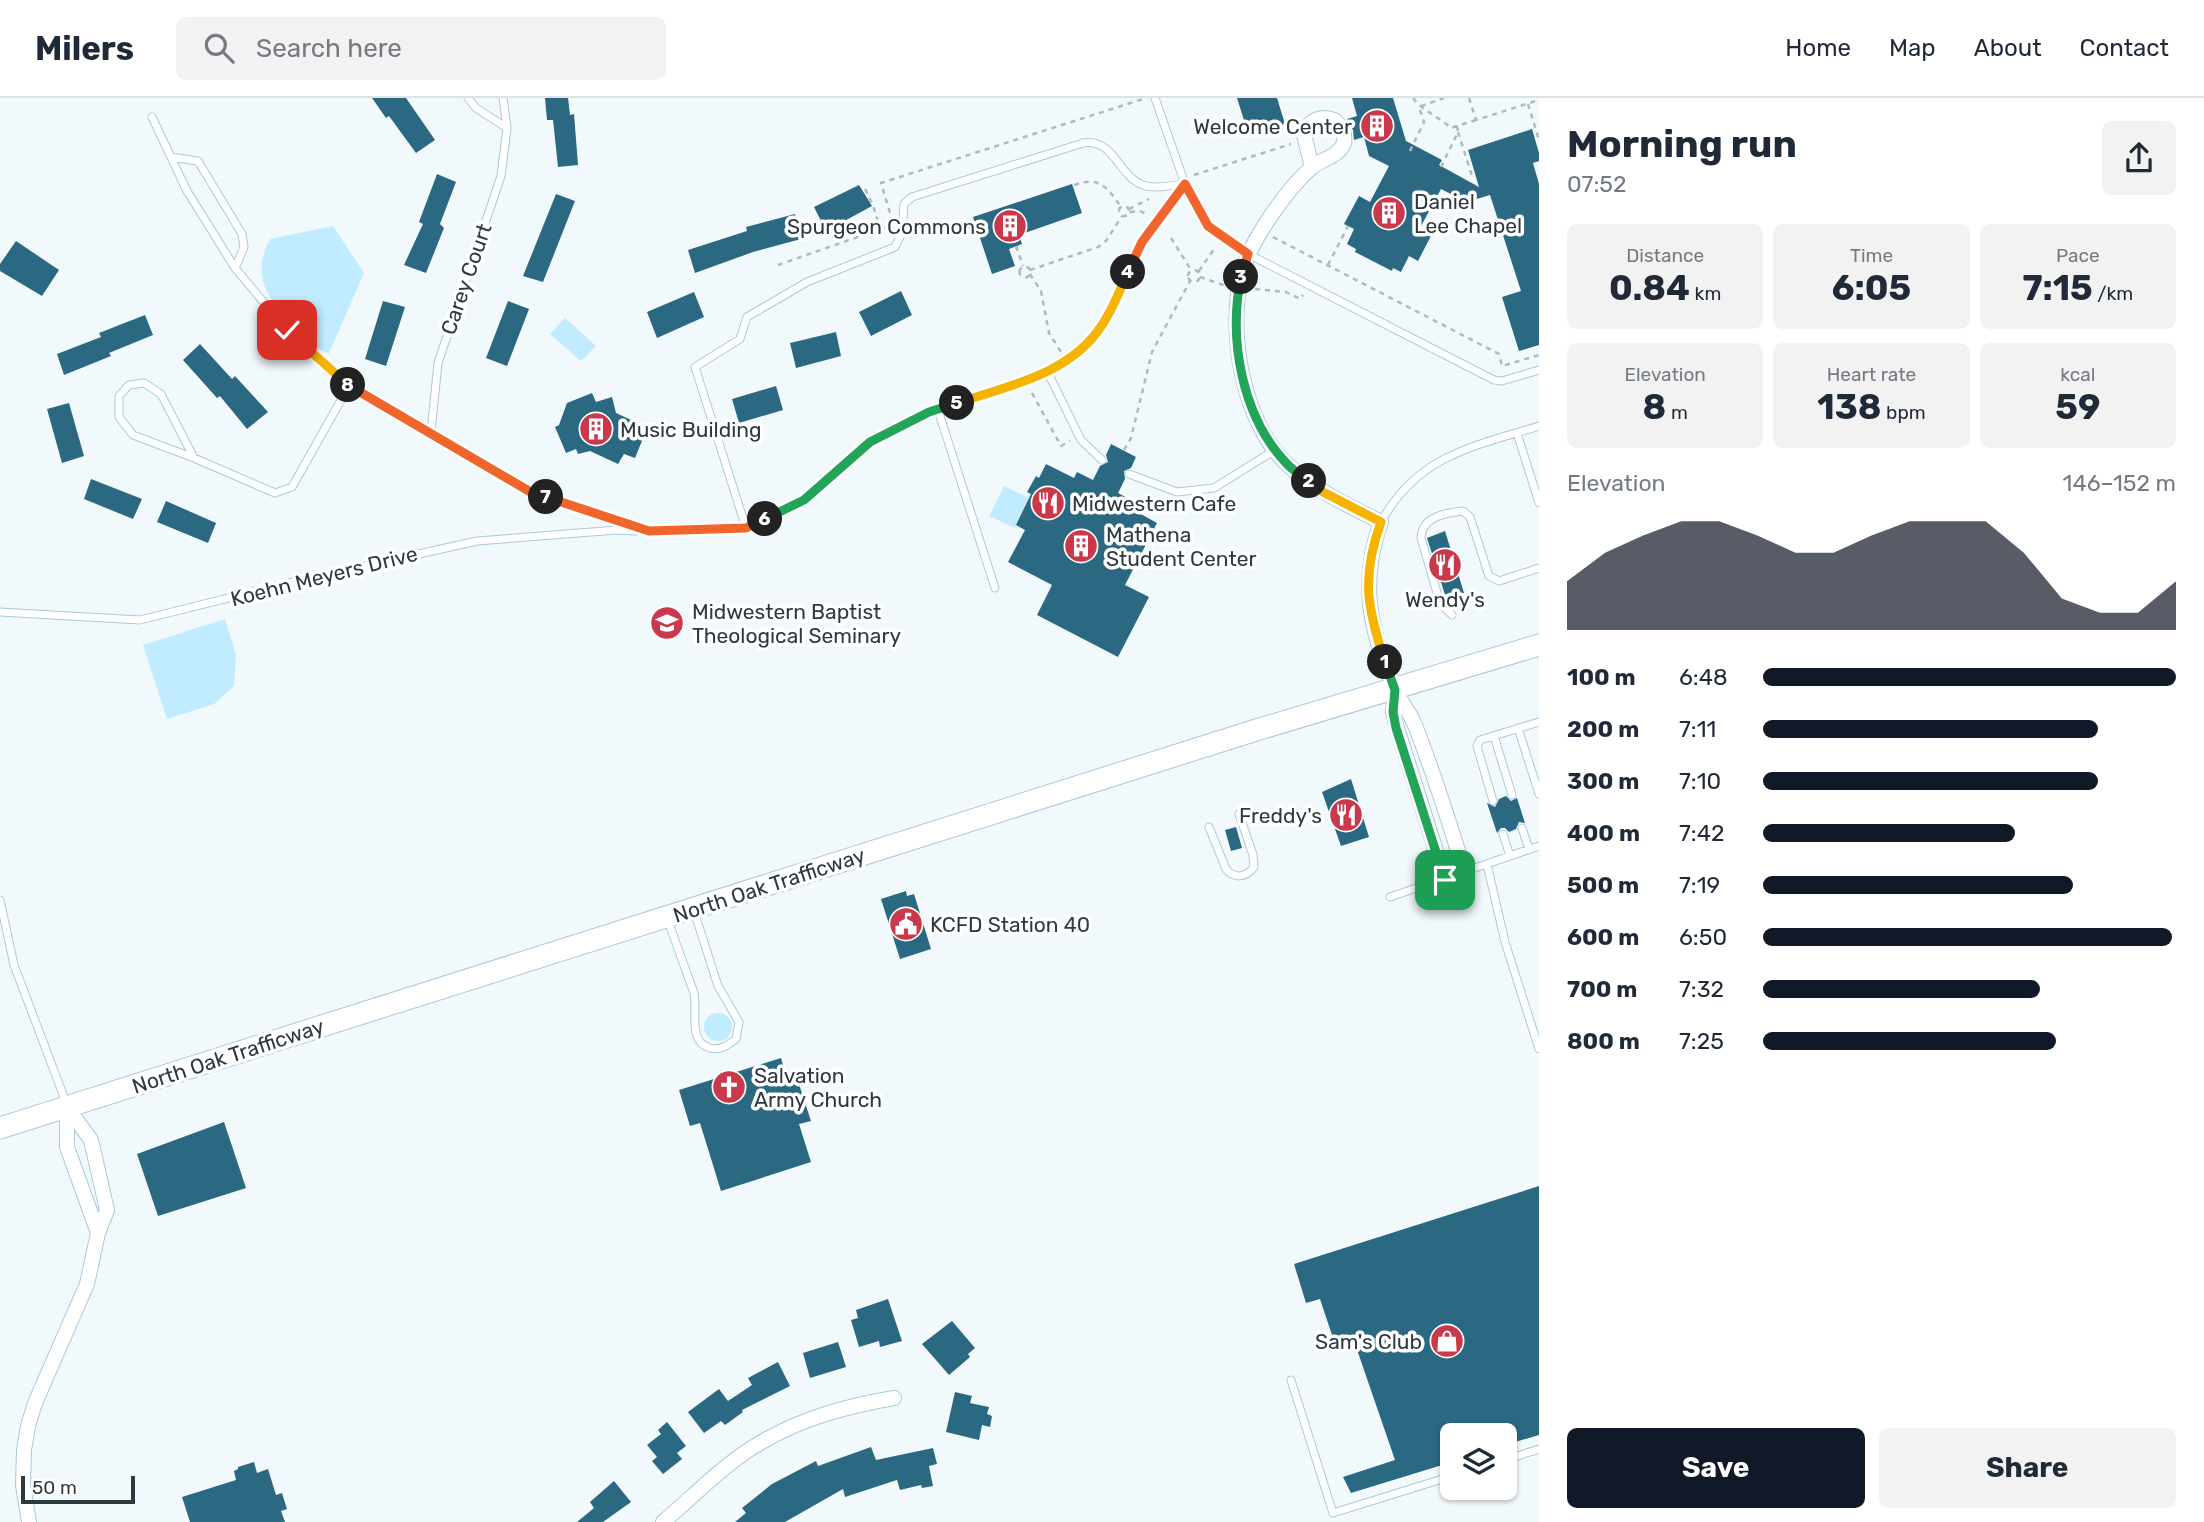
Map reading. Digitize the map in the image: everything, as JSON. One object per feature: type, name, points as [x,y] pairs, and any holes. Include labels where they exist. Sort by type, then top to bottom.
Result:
[{"type":"main road","name":"North Oak Trafficway","points":[[0,1128],[1253,731],[1539,645]]},
{"type":"street","points":[[1312,167],[1289,193],[1248,254],[1238,296],[1239,361],[1249,399],[1265,435],[1288,466],[1323,492],[1381,522],[1369,564],[1368,592],[1372,625],[1395,690],[1415,722],[1465,872]]},
{"type":"street","points":[[1395,690],[1393,712],[1396,728],[1445,880]]},
{"type":"street","points":[[67,1107],[67,1147],[98,1233]]},
{"type":"street","points":[[29,1522],[23,1485],[28,1426],[35,1403],[87,1284],[98,1233],[107,1210],[91,1140],[67,1107]]},
{"type":"street","points":[[663,1522],[761,1442],[817,1415],[894,1398]]},
{"type":"lane","points":[[468,98],[476,108],[507,128]]},
{"type":"lane","name":"Carey Court","points":[[431,432],[438,363],[501,176],[507,128],[503,98]]},
{"type":"lane","points":[[1155,98],[1185,184],[1208,226],[1248,254],[1494,380],[1502,381],[1539,370]]},
{"type":"lane","points":[[152,117],[187,191],[235,268],[287,330],[349,386],[534,494],[649,531]]},
{"type":"lane","points":[[1094,142],[1106,148],[1139,183],[1154,187],[1185,184],[1142,242],[1101,327],[1074,354],[1048,372],[938,410],[870,442],[804,500],[746,528],[695,367],[740,339],[747,317],[807,282],[895,247],[902,233],[904,204],[912,197],[1083,143],[1094,142]]},
{"type":"lane","points":[[171,157],[198,161],[242,234],[244,247],[235,268]]},
{"type":"lane","points":[[1048,372],[1081,440],[1102,460]]},
{"type":"lane","points":[[194,458],[161,394],[144,383],[129,385],[119,396],[119,417],[133,435],[275,493],[292,487],[349,386]]},
{"type":"lane","points":[[938,410],[995,588]]},
{"type":"lane","points":[[1381,522],[1402,489],[1433,464],[1451,455],[1539,426]]},
{"type":"lane","points":[[1517,433],[1539,503]]},
{"type":"lane","points":[[1129,474],[1177,492],[1214,488],[1276,450]]},
{"type":"lane","points":[[1528,470],[1539,467]]},
{"type":"lane","points":[[1452,615],[1440,603],[1421,538],[1421,528],[1426,522],[1452,512],[1463,511],[1470,517],[1489,576],[1499,581],[1539,568]]},
{"type":"lane","name":"Koehn Meyers Drive","points":[[0,612],[140,620],[301,580],[477,541],[617,530],[746,528]]},
{"type":"lane","points":[[1493,801],[1476,746],[1480,740],[1539,722]]},
{"type":"lane","points":[[1518,728],[1539,794]]},
{"type":"lane","points":[[1494,736],[1512,795]]},
{"type":"lane","points":[[1209,827],[1226,869],[1237,877],[1246,875],[1254,867],[1253,855],[1239,814]]},
{"type":"lane","points":[[1522,828],[1529,849]]},
{"type":"lane","points":[[1503,834],[1510,856]]},
{"type":"lane","points":[[1390,897],[1539,846]]},
{"type":"lane","points":[[1487,864],[1505,942],[1539,1049]]},
{"type":"lane","points":[[0,900],[14,965],[67,1107]]},
{"type":"lane","points":[[667,917],[694,993],[697,1005],[697,1037],[702,1044],[712,1049],[720,1049],[736,1039],[739,1022],[718,986],[694,909]]},
{"type":"lane","points":[[1291,1380],[1334,1513],[1440,1480]]},
{"type":"lane","points":[[1517,1456],[1539,1449]]},
{"type":"path","points":[[1410,151],[1424,122],[1413,98]]},
{"type":"path","points":[[1419,107],[1444,98]]},
{"type":"path","points":[[1469,98],[1476,120]]},
{"type":"path","points":[[1419,107],[1440,118],[1451,128],[1539,100]]},
{"type":"path","points":[[1528,104],[1539,139]]},
{"type":"path","points":[[1457,126],[1473,179]]},
{"type":"path","points":[[1441,167],[1458,132]]},
{"type":"path","points":[[1194,174],[1291,144]]},
{"type":"path","points":[[1074,185],[1086,182],[1101,184],[1110,191],[1121,207],[1119,211],[1122,216]]},
{"type":"path","points":[[865,189],[880,229]]},
{"type":"path","points":[[1023,266],[1019,270],[1021,276],[1027,277],[1030,272],[1098,247],[1106,241],[1122,216],[1127,216],[1129,210],[1149,198]]},
{"type":"path","points":[[1121,207],[1146,214]]},
{"type":"path","points":[[1328,265],[1348,226]]},
{"type":"path","points":[[1273,237],[1499,354],[1502,366],[1539,355]]},
{"type":"path","points":[[1171,238],[1191,270]]},
{"type":"path","points":[[1016,246],[1023,266],[1030,272],[1041,291],[1049,333],[1061,352]]},
{"type":"path","points":[[1190,281],[1196,282],[1200,277],[1199,271],[1214,249]]},
{"type":"path","points":[[1191,270],[1199,271]]},
{"type":"path","points":[[1190,281],[1187,276],[1191,270]]},
{"type":"path","points":[[1200,277],[1226,286]]},
{"type":"path","points":[[1124,450],[1131,438],[1152,352],[1190,281]]},
{"type":"path","points":[[1250,288],[1286,292],[1300,299],[1303,295]]},
{"type":"path","points":[[1032,394],[1061,446],[1072,440],[1078,447]]},
{"type":"shaded area","points":[[333,226],[364,273],[329,353],[320,350],[272,300],[262,273],[263,257],[270,239]]},
{"type":"shaded area","points":[[565,318],[596,346],[581,361],[550,334]]},
{"type":"shaded area","points":[[1004,486],[1029,498],[1015,528],[989,516]]},
{"type":"shaded area","points":[[225,619],[236,655],[234,686],[214,704],[167,719],[143,645]]},
{"type":"shaded area","points":[[718,1013],[728,1017],[732,1027],[728,1037],[718,1041],[708,1037],[704,1027],[708,1017]]},
{"type":"building","points":[[372,98],[406,98],[435,140],[416,153]]},
{"type":"building","points":[[545,98],[568,98],[570,115],[574,114],[578,165],[558,167],[553,120],[547,120]]},
{"type":"building","points":[[1237,98],[1277,98],[1285,124],[1249,136]]},
{"type":"building","points":[[1352,98],[1393,98],[1406,141],[1442,160],[1439,165],[1479,187],[1468,150],[1532,129],[1539,153],[1539,161],[1533,163],[1539,184],[1539,345],[1519,351],[1502,297],[1521,291],[1490,195],[1467,202],[1441,189],[1420,228],[1432,234],[1418,261],[1409,256],[1401,272],[1393,268],[1392,271],[1355,252],[1356,249],[1347,244],[1354,229],[1344,224],[1359,196],[1370,202],[1389,166],[1369,156],[1364,137],[1354,140],[1353,130],[1347,119],[1357,116]]},
{"type":"building","points":[[437,174],[456,182],[440,224],[444,228],[426,273],[404,265],[423,224],[419,222]]},
{"type":"building","name":"Spurgeon Commons","points":[[1072,184],[1082,213],[1019,235],[1022,244],[1009,249],[1015,266],[992,274],[973,217]]},
{"type":"building","points":[[859,185],[872,206],[826,231],[814,207]]},
{"type":"building","points":[[556,194],[575,201],[543,282],[523,276]]},
{"type":"building","points":[[795,214],[801,239],[753,252],[695,273],[688,250],[747,231],[746,227]]},
{"type":"building","points":[[16,241],[59,270],[42,296],[0,271],[0,264]]},
{"type":"building","points":[[901,291],[912,315],[871,336],[859,312]]},
{"type":"building","points":[[694,292],[704,317],[657,338],[647,312]]},
{"type":"building","points":[[383,301],[405,307],[386,366],[365,359]]},
{"type":"building","points":[[508,301],[529,309],[507,366],[486,358]]},
{"type":"building","points":[[145,315],[153,335],[64,375],[57,354],[101,337],[99,333]]},
{"type":"building","points":[[836,332],[841,356],[796,368],[790,343]]},
{"type":"building","points":[[200,344],[232,379],[235,376],[268,412],[247,429],[220,396],[217,398],[183,360]]},
{"type":"building","points":[[776,386],[783,410],[739,423],[732,399]]},
{"type":"building","name":"Music Building","points":[[592,393],[596,402],[612,397],[616,413],[638,423],[635,431],[644,436],[635,458],[624,454],[618,464],[590,451],[578,454],[576,449],[566,453],[555,427],[559,425],[567,403]]},
{"type":"building","points":[[69,403],[84,456],[62,463],[47,409]]},
{"type":"building","name":"Mathena Student Center","points":[[1111,444],[1136,457],[1131,468],[1124,471],[1125,479],[1118,493],[1133,501],[1130,508],[1157,523],[1125,585],[1149,597],[1118,657],[1037,615],[1052,585],[1008,562],[1025,530],[1016,525],[1031,494],[1027,492],[1046,464],[1074,478],[1077,472],[1093,480],[1100,466],[1108,462],[1106,455]]},
{"type":"building","points":[[91,479],[142,499],[133,519],[84,499]]},
{"type":"building","points":[[166,501],[216,523],[208,543],[157,522]]},
{"type":"building","name":"Wendy's","points":[[1445,531],[1464,593],[1446,598],[1427,538]]},
{"type":"building","name":"Freddy's","points":[[1351,779],[1369,837],[1341,846],[1322,792]]},
{"type":"building","points":[[1506,796],[1511,801],[1517,798],[1525,823],[1519,822],[1516,829],[1509,832],[1501,828],[1497,833],[1487,803],[1495,807],[1499,799]]},
{"type":"building","points":[[1236,827],[1242,848],[1231,851],[1225,830]]},
{"type":"building","name":"KCFD Station 40","points":[[906,891],[907,896],[914,894],[931,949],[900,959],[881,899]]},
{"type":"building","points":[[781,1058],[785,1072],[794,1069],[811,1121],[799,1124],[811,1162],[721,1191],[700,1123],[690,1126],[679,1090]]},
{"type":"building","points":[[224,1122],[246,1188],[158,1216],[137,1154]]},
{"type":"building","name":"Sam's Club","points":[[1539,1186],[1539,1435],[1517,1441],[1517,1423],[1440,1423],[1440,1466],[1351,1493],[1343,1477],[1395,1460],[1353,1338],[1335,1344],[1320,1299],[1306,1303],[1294,1264]]},
{"type":"building","points":[[888,1299],[902,1341],[880,1347],[879,1341],[859,1347],[851,1320],[858,1318],[856,1310]]},
{"type":"building","points":[[952,1321],[975,1348],[968,1354],[970,1357],[949,1375],[922,1344]]},
{"type":"building","points":[[838,1342],[846,1367],[810,1378],[803,1353]]},
{"type":"building","points":[[778,1362],[790,1386],[742,1410],[743,1412],[725,1425],[721,1421],[704,1433],[688,1412],[719,1389],[728,1401],[752,1385],[748,1378]]},
{"type":"building","points":[[955,1392],[972,1396],[970,1403],[989,1407],[987,1414],[992,1416],[990,1427],[982,1425],[979,1440],[946,1432]]},
{"type":"building","points":[[667,1422],[686,1446],[677,1453],[682,1459],[663,1474],[652,1461],[657,1457],[647,1445],[661,1434],[658,1430]]},
{"type":"building","points":[[871,1447],[876,1460],[933,1448],[937,1464],[929,1466],[933,1486],[922,1488],[921,1485],[900,1490],[897,1480],[845,1497],[843,1489],[785,1522],[735,1522],[746,1513],[742,1508],[772,1484],[816,1461],[818,1466]]},
{"type":"building","points":[[254,1462],[257,1473],[268,1469],[276,1495],[282,1493],[287,1509],[281,1511],[285,1522],[190,1522],[182,1497],[236,1480],[234,1471],[238,1467]]},
{"type":"building","points":[[614,1481],[631,1502],[603,1522],[577,1522],[594,1508],[590,1502]]},
{"type":"place","name":"Welcome Center","points":[[1377,126]]},
{"type":"place","name":"Daniel Lee Chapel","points":[[1389,213]]},
{"type":"place","name":"Spurgeon Commons","points":[[1010,226]]},
{"type":"place","name":"Music Building","points":[[596,429]]},
{"type":"place","name":"Midwestern Cafe","points":[[1048,503]]},
{"type":"place","name":"Mathena Student Center","points":[[1081,546]]},
{"type":"place","name":"Wendy's","points":[[1445,565]]},
{"type":"place","name":"Midwestern Baptist Theological Seminary","points":[[667,623]]},
{"type":"place","name":"Freddy's","points":[[1346,815]]},
{"type":"place","name":"KCFD Station 40","points":[[906,924]]},
{"type":"place","name":"Salvation Army Church","points":[[729,1087]]},
{"type":"place","name":"Sam's Club","points":[[1447,1341]]},
{"type":"route","points":[[287,330],[349,386],[534,494],[649,531],[746,528],[804,500],[870,442],[929,412],[1048,372],[1074,354],[1101,327],[1142,242],[1185,184],[1208,226],[1248,254],[1238,304],[1239,361],[1249,399],[1265,435],[1288,466],[1323,492],[1381,522],[1369,564],[1368,592],[1372,625],[1395,690],[1393,712],[1396,728],[1445,880]]}]
